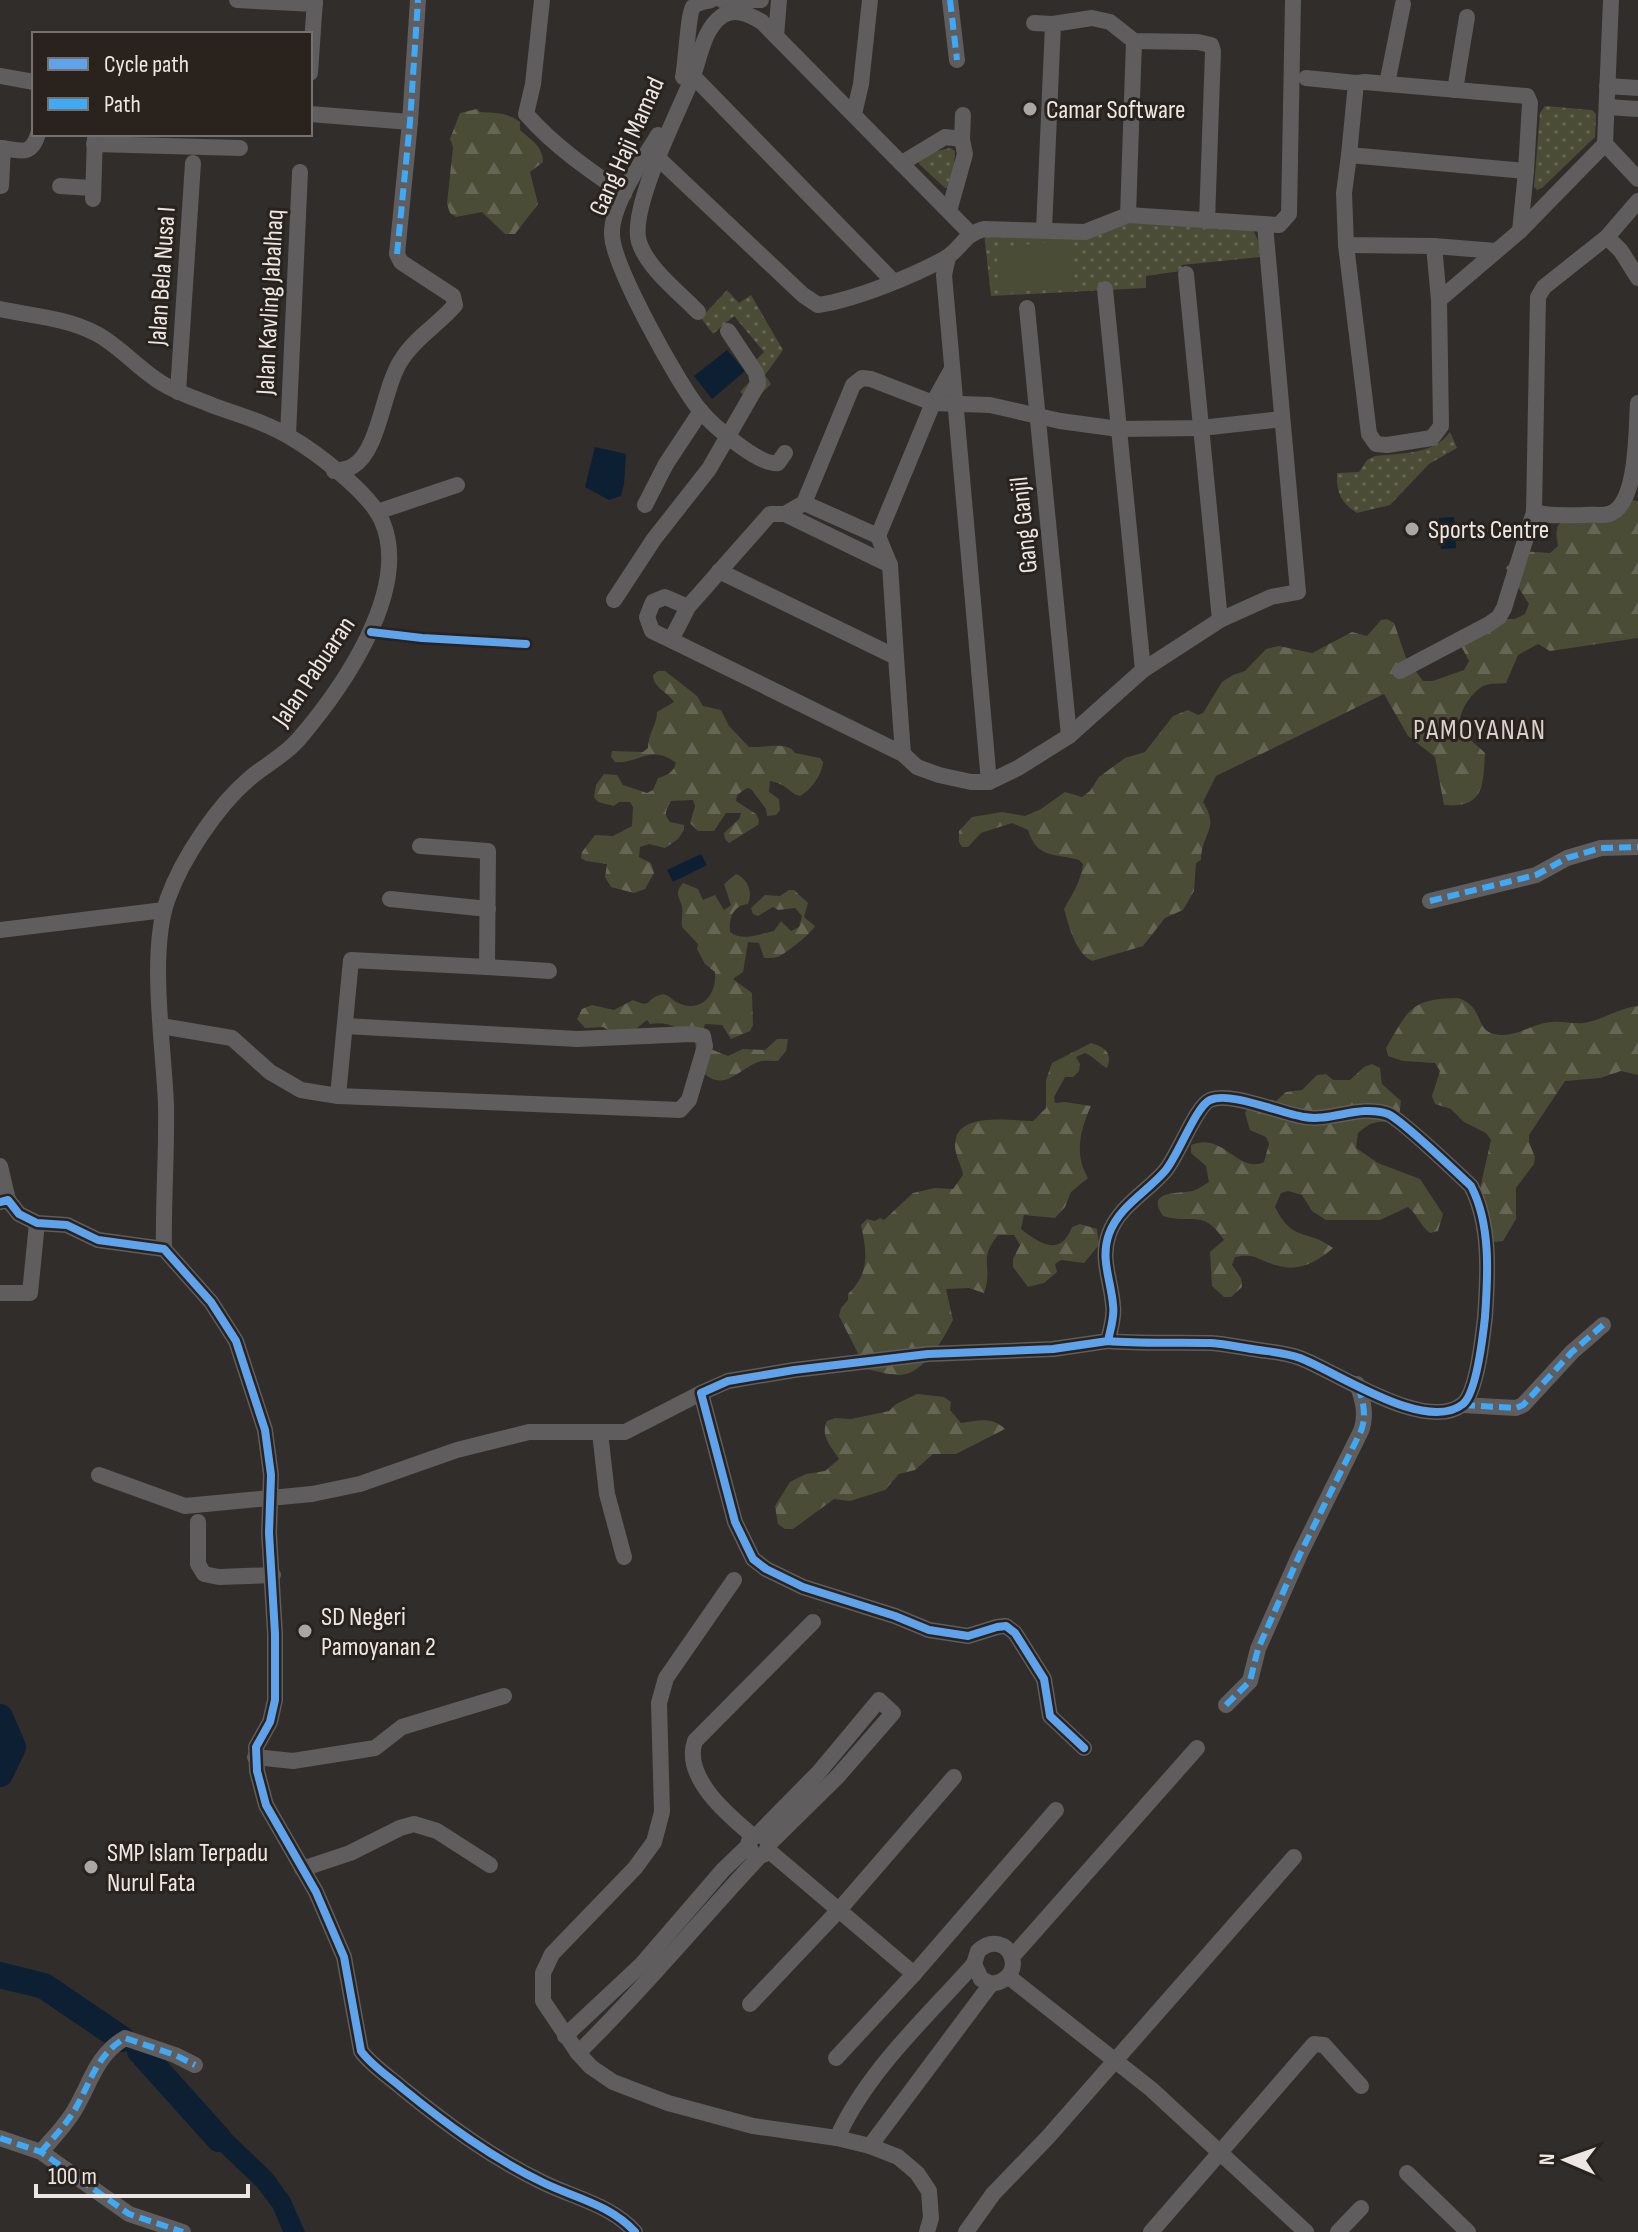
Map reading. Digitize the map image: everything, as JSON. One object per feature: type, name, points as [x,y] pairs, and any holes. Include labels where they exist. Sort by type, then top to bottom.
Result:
[{"type":"street","points":[[237,0],[315,2],[312,45]]},
{"type":"street","points":[[334,471],[354,466],[362,457],[380,421],[388,388],[400,360],[455,305],[453,296],[401,262],[397,254],[418,0]]},
{"type":"street","points":[[542,0],[533,84],[526,114],[540,130],[582,165],[624,194]]},
{"type":"street","name":"Gang Haji Mamad","points":[[711,0],[695,5],[690,11],[689,49],[679,91],[624,194],[612,225],[612,239],[619,263],[674,371],[701,411],[748,453],[769,464],[778,463],[785,453]]},
{"type":"street","points":[[722,0],[761,0]]},
{"type":"street","points":[[776,36],[779,0]]},
{"type":"street","points":[[854,114],[861,84],[870,0]]},
{"type":"street","points":[[950,0],[957,60]]},
{"type":"street","points":[[658,158],[814,303],[828,303],[893,281],[948,257],[970,233],[984,229],[1085,232],[1128,215],[1279,225],[1289,214],[1293,0]]},
{"type":"street","points":[[1439,300],[1520,231],[1605,144],[1611,0]]},
{"type":"street","points":[[1387,84],[1403,4]]},
{"type":"street","points":[[698,312],[644,253],[638,241],[640,214],[658,158],[708,32],[720,17],[729,12],[747,13],[762,22],[970,233]]},
{"type":"street","points":[[1455,90],[1467,17]]},
{"type":"street","points":[[1034,23],[1053,24],[1079,18],[1110,22],[1134,41],[1211,45],[1207,221]]},
{"type":"street","points":[[1044,230],[1053,24]]},
{"type":"street","points":[[1128,215],[1134,41]]},
{"type":"street","points":[[0,76],[32,82]]},
{"type":"street","points":[[693,76],[893,281]]},
{"type":"street","points":[[1306,78],[1527,96],[1530,103],[1520,231]]},
{"type":"street","points":[[1356,83],[1344,193],[1346,245],[1369,434],[1376,444],[1432,438],[1441,426],[1439,300],[1434,246]]},
{"type":"street","points":[[1607,86],[1638,88]]},
{"type":"street","points":[[1607,107],[1638,109]]},
{"type":"street","points":[[312,114],[410,122]]},
{"type":"street","points":[[949,211],[965,154],[963,115]]},
{"type":"street","points":[[1,186],[1,148],[29,150],[34,147],[37,136]]},
{"type":"street","points":[[902,163],[945,137],[962,139]]},
{"type":"street","points":[[60,186],[92,194],[95,139],[240,148]]},
{"type":"street","points":[[1605,144],[1638,179]]},
{"type":"street","points":[[1349,155],[1526,171]]},
{"type":"street","name":"Jalan Bela Nusa I","points":[[178,392],[193,163]]},
{"type":"street","name":"Jalan Kavling Jabalhaq","points":[[288,435],[300,172]]},
{"type":"street","points":[[1400,671],[1499,617],[1534,512],[1538,297],[1544,287],[1607,237],[1638,201]]},
{"type":"street","points":[[688,607],[665,597],[653,602],[647,617],[652,631],[903,754],[917,767],[971,782],[989,782],[1069,736],[1143,670],[1220,620],[1271,597],[1298,592],[1265,225]]},
{"type":"street","points":[[1607,237],[1621,251],[1638,278]]},
{"type":"street","points":[[1346,245],[1434,246],[1496,251]]},
{"type":"street","points":[[948,257],[944,275],[989,782]]},
{"type":"street","points":[[1186,274],[1220,620]]},
{"type":"street","points":[[1105,289],[1143,670]]},
{"type":"street","name":"Gang Ganjil","points":[[1027,308],[1069,736]]},
{"type":"street","name":"Jalan Pabuaran","points":[[0,309],[82,327],[101,336],[156,380],[178,392],[288,435],[357,488],[377,512],[386,533],[390,557],[371,632],[298,740],[245,783],[213,817],[175,882],[164,910],[159,982],[166,1112],[164,1249]]},
{"type":"street","points":[[614,600],[654,539],[709,469],[758,384],[756,373],[728,331]]},
{"type":"street","points":[[878,536],[933,403],[953,367]]},
{"type":"street","points":[[785,514],[804,503],[856,382],[871,379],[933,403],[990,405],[1060,421],[1119,429],[1201,428],[1282,419]]},
{"type":"street","points":[[1534,512],[1546,516],[1608,514],[1623,505],[1632,484],[1638,403]]},
{"type":"street","points":[[645,505],[670,457],[701,411]]},
{"type":"street","points":[[377,512],[457,485]]},
{"type":"street","points":[[804,503],[878,536],[890,565],[903,754]]},
{"type":"street","points":[[671,640],[688,607],[770,514],[785,514],[890,565]]},
{"type":"street","points":[[719,571],[896,657]]},
{"type":"street","points":[[420,846],[488,851],[487,967]]},
{"type":"street","points":[[1430,901],[1536,875],[1567,858],[1601,848],[1638,847]]},
{"type":"street","points":[[390,899],[488,909]]},
{"type":"street","points":[[0,930],[164,910]]},
{"type":"street","points":[[338,1096],[351,960],[549,971]]},
{"type":"street","points":[[161,1026],[232,1038],[270,1072],[301,1090],[338,1096],[680,1110],[689,1100],[705,1046],[703,1036],[692,1034],[577,1039],[345,1026]]},
{"type":"street","points":[[1108,1341],[1114,1306],[1105,1266],[1110,1231],[1133,1199],[1172,1163],[1204,1104],[1217,1097],[1229,1096],[1282,1114],[1312,1119],[1347,1112],[1386,1114],[1474,1191],[1488,1271],[1484,1332],[1471,1394],[1463,1405]]},
{"type":"street","points":[[0,1166],[10,1206],[37,1223],[67,1225],[98,1240],[164,1249],[211,1302],[236,1341],[265,1430],[270,1462],[274,1714],[257,1743],[255,1757],[266,1805],[327,1914],[344,1957],[359,2046],[368,2060],[493,2156],[562,2192],[606,2210],[635,2232]]},
{"type":"street","points":[[0,1293],[30,1293],[37,1223]]},
{"type":"street","points":[[99,1475],[185,1506],[271,1499],[349,1487],[457,1450],[529,1432],[625,1432],[728,1381],[928,1354],[1053,1349],[1108,1341],[1212,1343],[1286,1354],[1385,1399],[1417,1410],[1433,1412],[1463,1405],[1516,1408],[1523,1405],[1603,1325]]},
{"type":"street","points":[[1226,1705],[1250,1681],[1258,1649],[1300,1554],[1361,1431],[1365,1421],[1363,1400],[1357,1384]]},
{"type":"street","points":[[701,1393],[735,1522],[753,1559],[803,1587],[929,1630],[968,1636],[1006,1626],[1015,1633],[1044,1679],[1050,1716],[1084,1748]]},
{"type":"street","points":[[600,1433],[607,1494],[624,1557]]},
{"type":"street","points":[[198,1522],[198,1564],[204,1574],[219,1577],[273,1575]]},
{"type":"street","points":[[734,1580],[666,1678],[659,1703],[662,1812],[654,1842],[635,1868],[552,1954],[543,1973],[543,2001],[578,2053],[591,2067],[613,2082],[668,2103],[753,2126],[837,2138],[898,2157],[925,2182],[929,2191],[931,2218],[927,2232]]},
{"type":"street","points":[[813,1622],[695,1741],[693,1760],[713,1801],[759,1844],[914,1974]]},
{"type":"street","points":[[255,1757],[293,1761],[375,1748],[402,1727],[504,1696]]},
{"type":"street","points":[[1012,1957],[1197,1748]]},
{"type":"street","points":[[578,2053],[622,2010],[702,1907],[841,1760]]},
{"type":"street","points":[[750,2004],[839,1910],[954,1777]]},
{"type":"street","points":[[836,2058],[914,1974],[1056,1810]]},
{"type":"street","points":[[302,1869],[350,1853],[414,1824],[437,1831],[490,1865]]},
{"type":"street","points":[[966,2232],[993,2194],[1048,2137],[1294,1857]]},
{"type":"street","points":[[837,2138],[848,2114],[874,2077],[974,1964],[978,1951],[990,1944],[1004,1946],[1012,1957],[1013,1967],[1009,1977],[991,1984],[870,2146]]},
{"type":"street","points":[[565,2036],[642,1964],[669,1946]]},
{"type":"street","points":[[974,1964],[977,1975],[991,1984]]},
{"type":"street","points":[[1009,1977],[1151,2089],[1306,2232]]},
{"type":"street","points":[[607,1997],[622,2010]]},
{"type":"street","points":[[41,2152],[74,2112],[96,2064],[122,2040],[175,2055],[195,2065]]},
{"type":"street","points":[[1151,2232],[1314,2044],[1324,2045],[1361,2086]]},
{"type":"street","points":[[0,2138],[41,2152],[125,2212],[183,2232]]},
{"type":"street","points":[[1407,2173],[1468,2232]]},
{"type":"street","points":[[1338,2232],[1361,2208]]},
{"type":"green space","points":[[1545,106],[1592,110],[1596,114],[1595,137],[1537,190],[1534,187],[1540,113]]},
{"type":"green space","points":[[477,109],[506,115],[520,122],[520,130],[541,152],[543,162],[530,172],[538,204],[515,234],[505,234],[482,212],[456,217],[450,213],[447,204],[453,147],[450,139],[460,113]]},
{"type":"green space","points":[[950,148],[955,151],[952,189],[945,188],[919,164],[918,158],[919,155]]},
{"type":"green space","points":[[1138,220],[1253,230],[1259,242],[1260,257],[1182,265],[1181,271],[1146,276],[1146,288],[991,296],[984,233],[1093,232]]},
{"type":"green space","points":[[1069,240],[1074,286],[1001,294],[996,248]]},
{"type":"green space","points":[[727,290],[739,303],[751,295],[783,350],[765,375],[771,384],[753,402],[740,392],[762,368],[756,360],[764,352],[734,316],[713,334],[701,318]]},
{"type":"green space","points":[[1450,432],[1457,448],[1429,464],[1390,505],[1357,513],[1343,501],[1337,486],[1337,473],[1359,472],[1367,460],[1375,456],[1426,449],[1443,440]]},
{"type":"green space","points":[[1631,500],[1638,501],[1638,638],[1550,651],[1538,644],[1518,655],[1506,683],[1481,687],[1466,703],[1460,723],[1463,732],[1485,753],[1482,784],[1479,792],[1467,803],[1444,805],[1435,757],[1408,736],[1384,694],[1216,776],[1203,802],[1210,825],[1201,860],[1196,863],[1194,891],[1183,910],[1165,918],[1143,946],[1092,961],[1077,945],[1064,909],[1080,877],[1083,864],[1079,860],[1042,850],[1036,846],[1028,830],[1012,823],[981,833],[968,847],[962,847],[959,842],[959,831],[972,817],[1002,812],[1025,816],[1065,792],[1082,797],[1099,777],[1125,758],[1145,752],[1173,716],[1188,710],[1198,715],[1203,713],[1222,682],[1245,671],[1266,649],[1279,646],[1312,653],[1352,632],[1367,636],[1381,620],[1387,619],[1394,623],[1406,658],[1423,681],[1433,681],[1464,670],[1469,661],[1459,642],[1505,619],[1515,619],[1525,614],[1529,604],[1506,568],[1519,551],[1550,553],[1558,546],[1557,531],[1562,522]]},
{"type":"green space","points":[[665,671],[697,696],[703,706],[721,710],[729,726],[749,747],[787,747],[795,753],[820,758],[823,762],[815,782],[800,796],[770,781],[769,792],[779,799],[780,810],[776,815],[767,816],[766,809],[751,789],[747,788],[737,795],[736,801],[756,814],[759,820],[758,825],[729,843],[724,833],[741,813],[726,813],[714,831],[698,831],[690,823],[695,806],[693,800],[671,801],[666,817],[670,822],[684,825],[684,830],[678,839],[665,848],[649,844],[640,847],[639,857],[651,863],[654,873],[645,889],[634,893],[611,887],[605,877],[607,864],[581,858],[595,835],[613,836],[632,826],[633,807],[630,802],[619,802],[614,806],[598,802],[594,797],[596,785],[604,774],[617,775],[623,785],[647,793],[653,790],[658,778],[675,766],[676,763],[659,755],[623,762],[615,762],[611,757],[612,751],[643,752],[648,748],[657,712],[674,702],[655,683],[653,675]]},
{"type":"green space","points":[[736,874],[746,883],[750,895],[748,904],[738,907],[733,914],[730,932],[746,937],[757,935],[774,931],[781,921],[791,931],[799,927],[802,916],[795,908],[778,910],[773,907],[758,916],[753,914],[751,908],[765,895],[780,896],[789,890],[794,890],[808,903],[804,917],[815,926],[798,943],[777,957],[764,958],[759,943],[748,942],[743,972],[733,979],[752,993],[753,1025],[750,1031],[731,1039],[722,1025],[705,1024],[702,1036],[708,1048],[728,1056],[743,1049],[765,1050],[777,1039],[788,1039],[786,1051],[778,1061],[760,1061],[729,1078],[715,1080],[698,1068],[695,1041],[674,1027],[650,1024],[647,1020],[637,1028],[635,1040],[629,1041],[603,1027],[585,1028],[577,1019],[582,1009],[592,1005],[614,1010],[633,1000],[646,1003],[663,995],[693,1006],[706,1000],[713,988],[715,972],[705,964],[697,949],[698,944],[682,927],[678,892],[683,883],[698,889],[703,900],[715,895],[724,910],[731,905],[724,884]]},
{"type":"green space","points":[[1458,998],[1472,1006],[1486,1030],[1499,1035],[1552,1022],[1584,1023],[1638,1006],[1638,1075],[1621,1071],[1600,1078],[1565,1081],[1529,1135],[1534,1164],[1516,1188],[1516,1219],[1503,1241],[1495,1242],[1481,1233],[1479,1193],[1491,1140],[1486,1133],[1464,1122],[1451,1109],[1435,1104],[1432,1096],[1440,1071],[1435,1063],[1403,1061],[1388,1056],[1386,1048],[1406,1015],[1420,1004]]},
{"type":"green space","points":[[1091,1043],[1106,1051],[1109,1058],[1107,1068],[1085,1053],[1076,1057],[1080,1064],[1079,1071],[1073,1077],[1065,1077],[1054,1097],[1055,1103],[1091,1106],[1080,1142],[1081,1160],[1088,1178],[1071,1192],[1065,1207],[1055,1218],[1024,1215],[1021,1229],[1042,1243],[1055,1245],[1067,1237],[1072,1227],[1080,1224],[1097,1229],[1099,1245],[1084,1263],[1061,1260],[1055,1264],[1057,1272],[1044,1283],[1028,1287],[1013,1267],[1013,1259],[1020,1245],[1014,1235],[998,1235],[988,1251],[984,1293],[969,1288],[946,1289],[953,1320],[925,1362],[917,1369],[899,1375],[866,1369],[839,1316],[848,1294],[860,1278],[865,1262],[861,1225],[867,1219],[884,1220],[913,1193],[935,1188],[953,1189],[963,1175],[955,1148],[960,1130],[978,1121],[1033,1121],[1046,1108],[1046,1080],[1052,1063]]},
{"type":"green space","points":[[1372,1064],[1380,1068],[1382,1084],[1401,1101],[1399,1118],[1393,1123],[1378,1122],[1367,1126],[1358,1133],[1356,1148],[1378,1163],[1420,1179],[1443,1214],[1438,1231],[1430,1233],[1408,1207],[1380,1220],[1326,1220],[1312,1211],[1302,1195],[1288,1191],[1281,1193],[1275,1207],[1288,1226],[1333,1248],[1315,1261],[1294,1268],[1254,1257],[1235,1257],[1232,1265],[1241,1278],[1242,1287],[1231,1297],[1224,1297],[1212,1286],[1210,1252],[1224,1240],[1210,1224],[1197,1219],[1163,1216],[1159,1208],[1161,1197],[1194,1190],[1209,1182],[1206,1166],[1191,1153],[1191,1145],[1212,1143],[1246,1162],[1264,1162],[1269,1144],[1266,1137],[1250,1130],[1245,1113],[1248,1107],[1264,1112],[1286,1092],[1302,1090],[1317,1075],[1326,1074],[1333,1080],[1350,1080]]},
{"type":"green space","points":[[917,1394],[944,1397],[951,1402],[950,1410],[961,1423],[990,1421],[1005,1429],[956,1454],[933,1454],[915,1470],[899,1474],[885,1490],[850,1501],[834,1499],[793,1529],[785,1529],[778,1524],[775,1506],[790,1482],[806,1474],[825,1471],[839,1459],[826,1437],[827,1421],[889,1411]]},
{"type":"water","points":[[727,350],[745,371],[712,399],[694,376]]},
{"type":"water","points":[[595,447],[626,454],[621,496],[609,500],[585,487]]},
{"type":"water","points":[[1454,517],[1456,548],[1441,549],[1439,518]]},
{"type":"water","points":[[701,854],[707,865],[673,882],[667,870]]},
{"type":"water","points":[[202,2106],[272,2173],[290,2198],[305,2232],[283,2232],[273,2208],[257,2187],[187,2120]]},
{"type":"waterway","points":[[0,1717],[13,1747],[0,1774]]},
{"type":"waterway","points":[[0,1975],[44,1986],[122,2039]]},
{"type":"waterway","points":[[140,2051],[219,2139]]},
{"type":"marked path","points":[[397,254],[418,0]]},
{"type":"marked path","points":[[950,0],[957,60]]},
{"type":"marked path","points":[[1430,901],[1536,875],[1567,858],[1601,848],[1638,847]]},
{"type":"marked path","points":[[1463,1405],[1516,1408],[1523,1405],[1572,1352],[1603,1325]]},
{"type":"marked path","points":[[1226,1705],[1250,1681],[1258,1649],[1300,1554],[1361,1431],[1364,1408],[1357,1384]]},
{"type":"marked path","points":[[41,2152],[70,2117],[100,2062],[125,2038],[195,2065]]},
{"type":"marked path","points":[[0,2138],[41,2152],[129,2214],[183,2232]]},
{"type":"cycle path","points":[[371,632],[526,644]]},
{"type":"cycle path","points":[[1084,1748],[1050,1716],[1044,1679],[1015,1633],[1006,1626],[968,1636],[929,1630],[803,1587],[753,1559],[735,1522],[701,1393],[728,1381],[794,1370],[928,1354],[1053,1349],[1108,1341],[1113,1319],[1106,1261],[1109,1234],[1126,1207],[1165,1171],[1199,1112],[1210,1100],[1242,1100],[1314,1118],[1367,1111],[1388,1114],[1471,1186],[1485,1233],[1485,1317],[1476,1376],[1468,1398],[1463,1404],[1447,1411],[1427,1411],[1382,1398],[1300,1358],[1285,1354],[1211,1343],[1108,1341]]},
{"type":"cycle path","points":[[0,1202],[8,1200],[19,1214],[37,1223],[67,1225],[98,1240],[164,1249],[211,1302],[236,1341],[265,1430],[271,1475],[269,1533],[275,1700],[270,1722],[256,1747],[257,1771],[266,1805],[316,1892],[344,1957],[361,2051],[419,2101],[488,2151],[544,2183],[615,2215],[635,2232]]},
{"type":"place","name":"Camar Software","points":[[1030,109]]},
{"type":"place","name":"Sports Centre","points":[[1412,529]]},
{"type":"place","name":"SD Negeri Pamoyanan 2","points":[[305,1631]]},
{"type":"place","name":"SMP Islam Terpadu Nurul Fata","points":[[91,1867]]},
{"type":"district","name":"PAMOYANAN","points":[[1480,729]]}]
